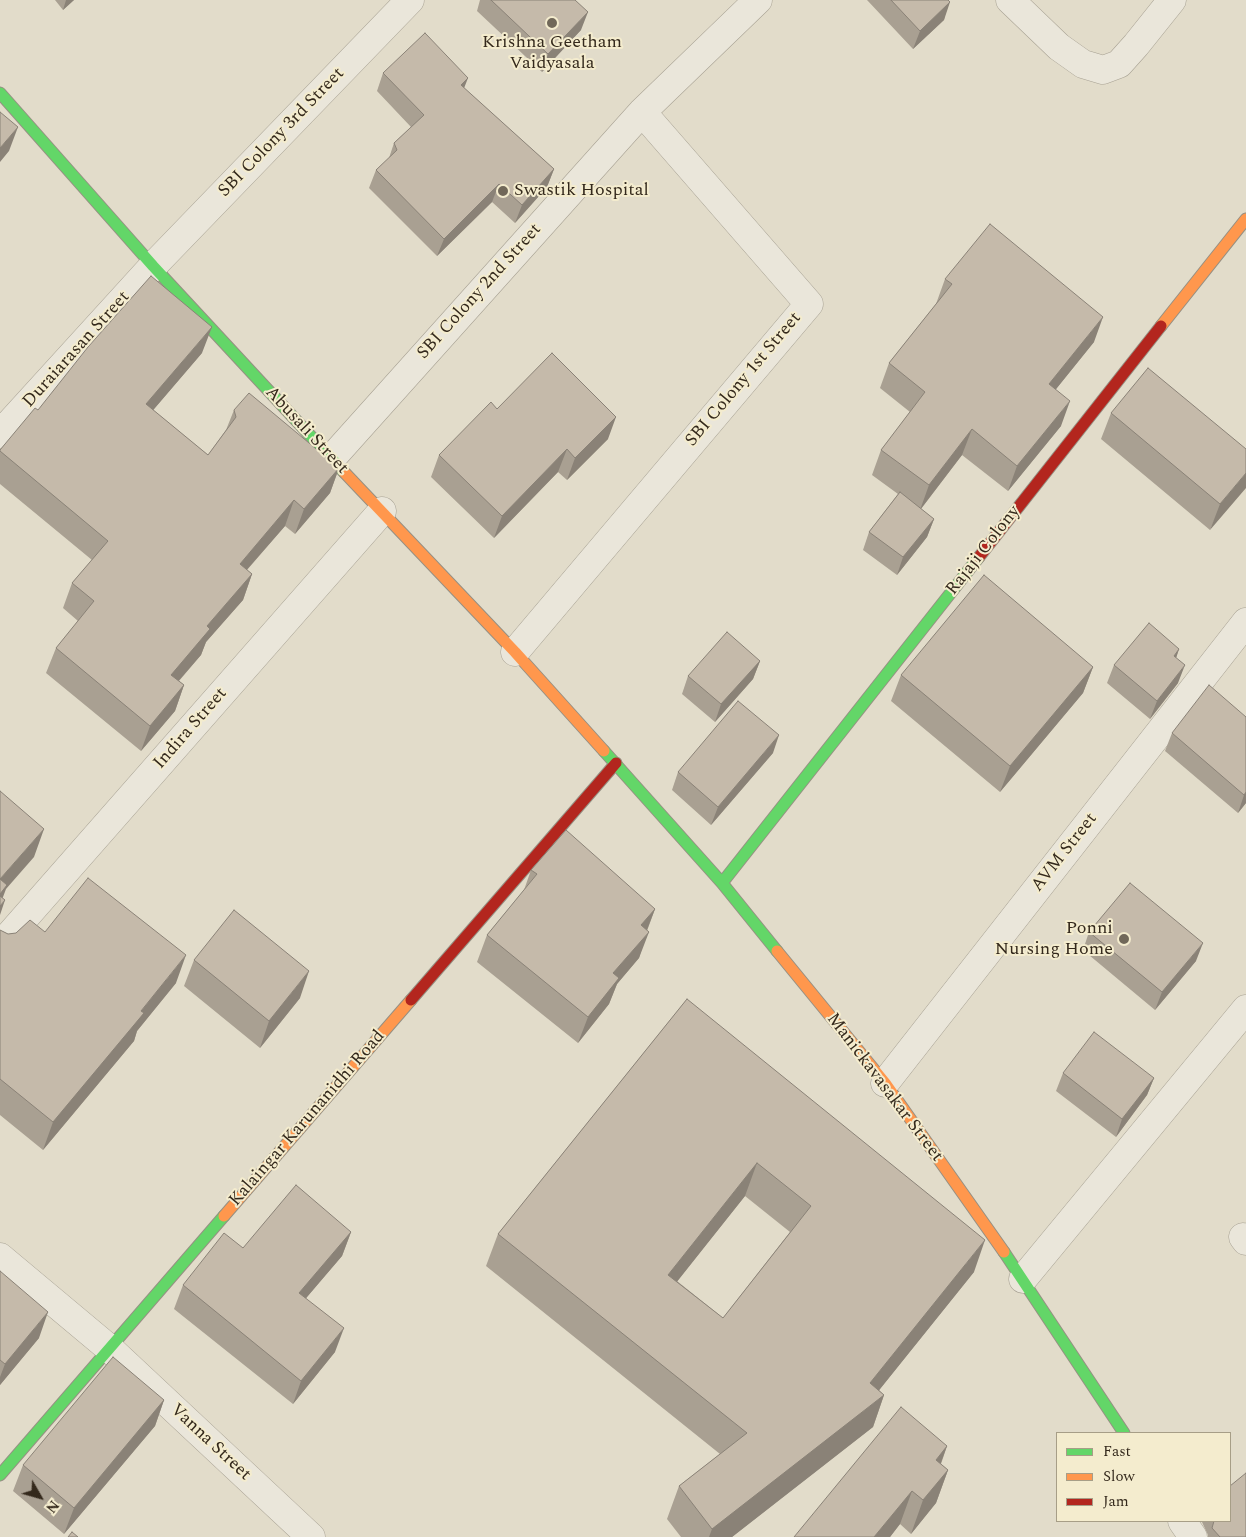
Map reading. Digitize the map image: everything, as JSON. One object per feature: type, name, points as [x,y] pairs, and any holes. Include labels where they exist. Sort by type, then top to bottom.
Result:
[{"type":"street","name":"SBI Colony 3rd Street","points":[[153,266],[410,0]]},
{"type":"street","name":"SBI Colony 2nd Street","points":[[331,459],[642,112],[758,0]]},
{"type":"street","points":[[1010,0],[1059,47],[1083,64],[1103,70],[1119,64],[1172,0]]},
{"type":"street","name":"Abusali Street","points":[[0,93],[153,266],[331,459],[515,652],[616,763]]},
{"type":"street","name":"SBI Colony 1st Street","points":[[515,652],[809,304],[642,112]]},
{"type":"street","name":"Rajaji Colony","points":[[722,883],[1246,219]]},
{"type":"street","name":"Duraiarasan Street","points":[[0,434],[153,266]]},
{"type":"street","name":"Indira Street","points":[[0,946],[382,511]]},
{"type":"street","name":"AVM Street","points":[[884,1083],[1246,622]]},
{"type":"street","name":"Manickavasakar Street","points":[[616,763],[722,883],[884,1083],[1023,1279],[1123,1432]]},
{"type":"street","name":"Kalaingar Karunanidhi Road","points":[[0,1475],[616,763]]},
{"type":"street","points":[[1023,1279],[1246,1009]]},
{"type":"street","name":"Vanna Street","points":[[0,1257],[110,1349],[311,1537]]},
{"type":"street","points":[[1183,1522],[1193,1537]]},
{"type":"building","points":[[491,0],[575,0],[588,12],[548,54]]},
{"type":"building","points":[[891,0],[948,0],[950,2],[920,31]]},
{"type":"building","points":[[425,33],[468,78],[461,85],[554,169],[522,205],[499,184],[444,239],[376,170],[397,150],[394,143],[424,115],[383,73]]},
{"type":"building","points":[[0,112],[18,127],[0,148]]},
{"type":"building","points":[[990,224],[1103,317],[1049,384],[1070,401],[1017,466],[972,429],[929,485],[881,450],[925,392],[889,363],[952,284],[945,279]]},
{"type":"building","points":[[151,276],[212,327],[146,404],[208,455],[236,417],[234,410],[249,393],[339,468],[304,509],[294,500],[240,564],[252,574],[207,626],[210,629],[171,675],[184,685],[150,726],[56,648],[94,601],[72,583],[108,541],[0,450],[35,408],[38,410],[88,347]]},
{"type":"building","points":[[552,353],[616,417],[575,458],[567,449],[502,516],[439,455],[491,402],[497,409]]},
{"type":"building","points":[[1148,368],[1246,449],[1246,473],[1220,504],[1111,413]]},
{"type":"building","points":[[900,492],[934,519],[903,557],[869,532]]},
{"type":"building","points":[[984,575],[1093,667],[1010,766],[901,675]]},
{"type":"building","points":[[1149,623],[1179,649],[1174,656],[1185,665],[1157,701],[1114,665]]},
{"type":"building","points":[[727,632],[760,661],[721,704],[688,676]]},
{"type":"building","points":[[1209,685],[1246,717],[1246,792],[1244,795],[1172,733]]},
{"type":"building","points":[[738,701],[779,735],[718,807],[678,772]]},
{"type":"building","points":[[0,791],[44,829],[0,879]]},
{"type":"building","points":[[566,830],[655,909],[641,925],[649,932],[613,973],[619,978],[588,1017],[487,935],[537,874],[531,870]]},
{"type":"building","points":[[88,878],[186,955],[141,1011],[144,1013],[53,1122],[0,1079],[0,930],[8,934],[16,933],[30,920],[45,932]]},
{"type":"building","points":[[0,879],[7,885],[0,894]]},
{"type":"building","points":[[1130,883],[1203,943],[1162,992],[1089,932]]},
{"type":"building","points":[[0,896],[5,900],[0,906]]},
{"type":"building","points":[[234,910],[309,971],[269,1021],[194,960]]},
{"type":"building","points":[[687,999],[985,1240],[870,1383],[884,1395],[712,1529],[679,1486],[747,1433],[498,1234]],"holes":[[[757,1163],[811,1206],[723,1318],[668,1275]]]},
{"type":"building","points":[[1094,1032],[1154,1078],[1122,1119],[1063,1073]]},
{"type":"building","points":[[296,1185],[351,1232],[299,1293],[344,1328],[301,1381],[183,1285],[224,1233],[243,1248]]},
{"type":"building","points":[[0,1271],[48,1312],[5,1364],[0,1360]]},
{"type":"building","points":[[113,1357],[164,1400],[74,1508],[23,1465]]},
{"type":"building","points":[[901,1407],[947,1446],[936,1460],[948,1470],[923,1500],[912,1491],[874,1537],[794,1537]]},
{"type":"building","points":[[1246,1473],[1246,1537],[1220,1537],[1212,1528],[1214,1522],[1231,1522],[1231,1485]]},
{"type":"building","points":[[72,1532],[78,1537],[68,1537]]},
{"type":"traffic: fast","points":[[0,93],[153,266],[344,472]]},
{"type":"traffic: fast","points":[[722,883],[979,557]]},
{"type":"traffic: fast","points":[[604,751],[722,883],[777,951]]},
{"type":"traffic: fast","points":[[0,1475],[224,1216]]},
{"type":"traffic: fast","points":[[1004,1252],[1123,1432]]},
{"type":"traffic: slow","points":[[1161,326],[1246,219]]},
{"type":"traffic: slow","points":[[344,472],[515,652],[604,751]]},
{"type":"traffic: slow","points":[[777,951],[885,1083],[1004,1252]]},
{"type":"traffic: slow","points":[[224,1216],[411,1000]]},
{"type":"traffic: jam","points":[[979,557],[1161,326]]},
{"type":"traffic: jam","points":[[411,1000],[616,763]]},
{"type":"place","name":"Krishna Geetham Vaidyasala","points":[[552,23]]},
{"type":"place","name":"Swastik Hospital","points":[[503,191]]},
{"type":"place","name":"Ponni Nursing Home","points":[[1124,939]]}]
